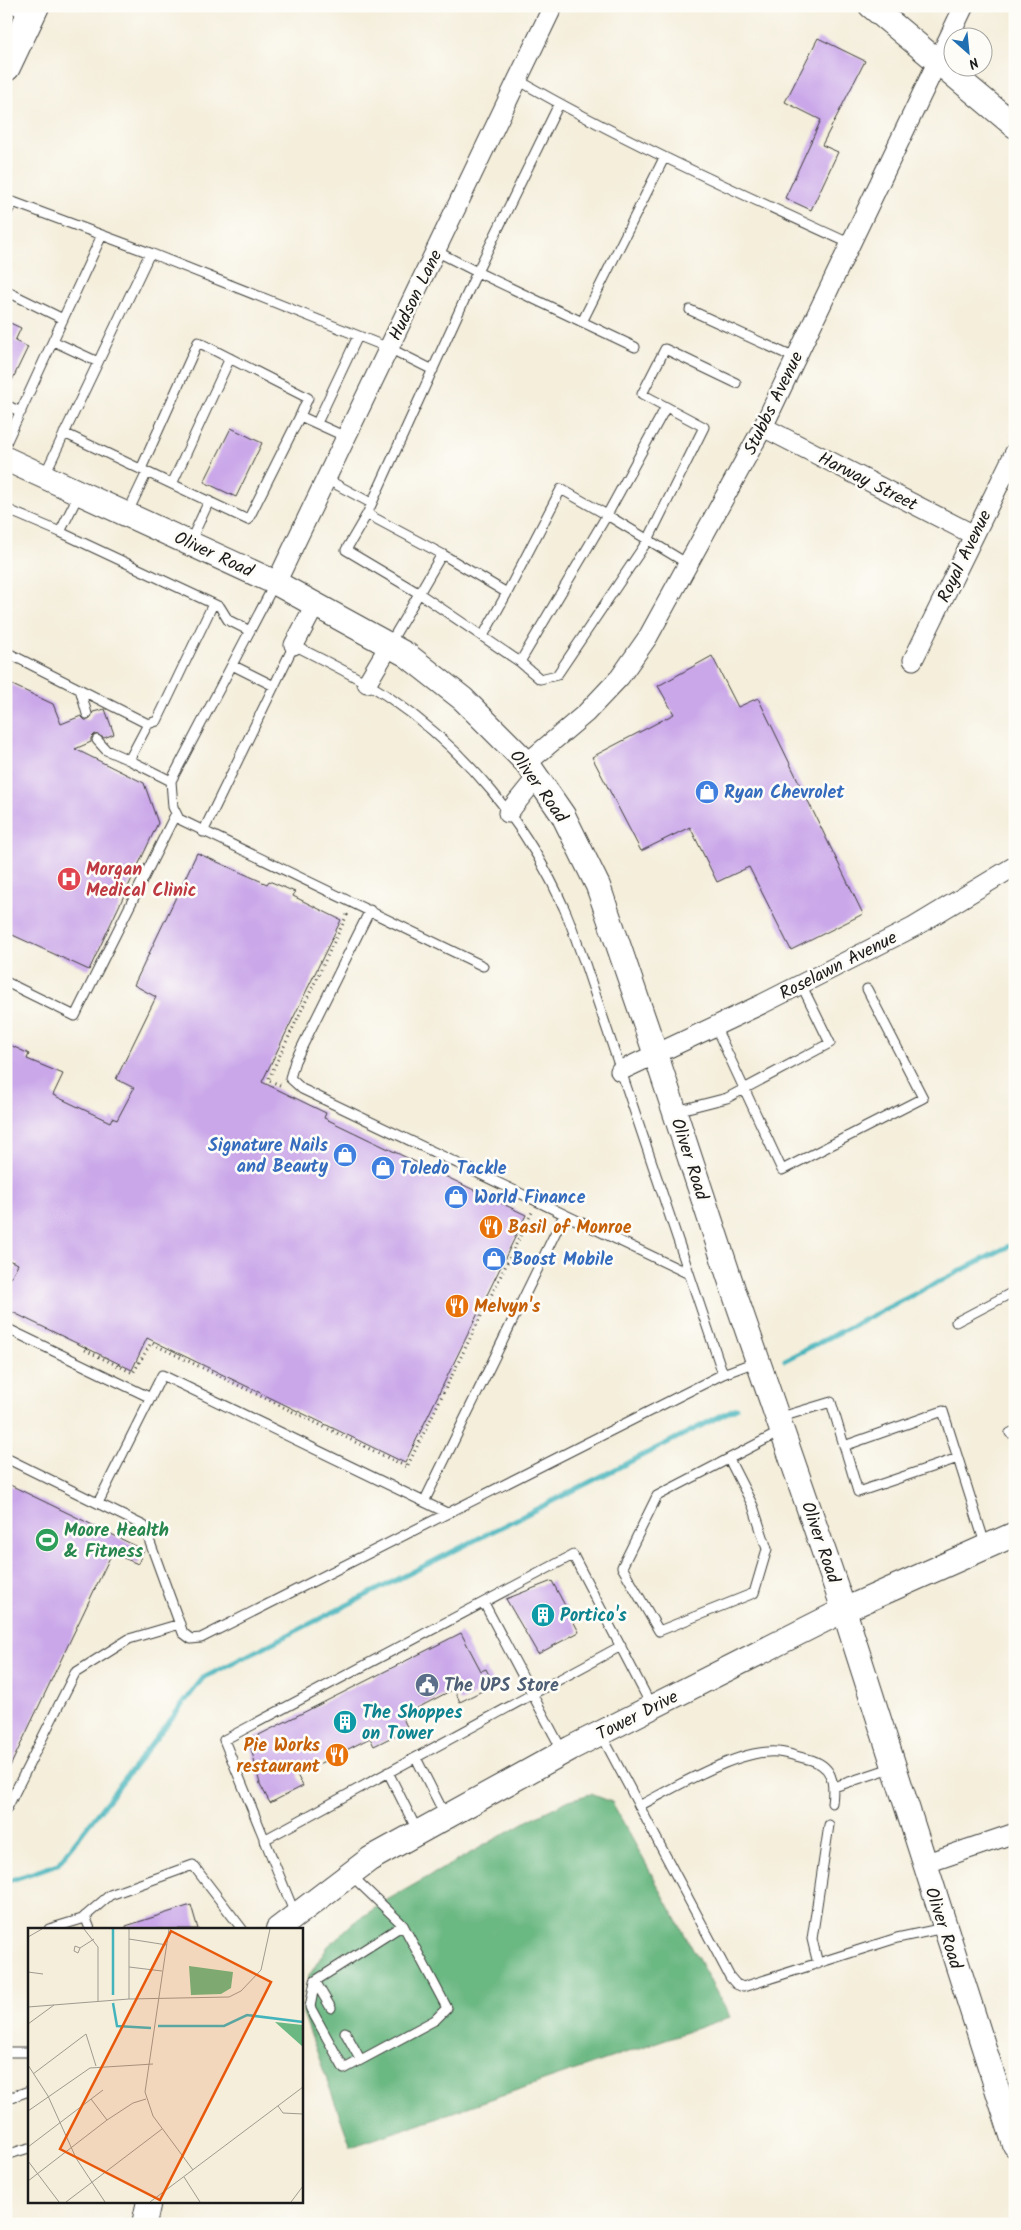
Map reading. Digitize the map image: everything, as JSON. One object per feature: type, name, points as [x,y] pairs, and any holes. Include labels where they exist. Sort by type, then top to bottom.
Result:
[{"type":"main road","points":[[6,66],[25,10]]},
{"type":"street","name":"Hudson Lane","points":[[276,583],[553,6]]},
{"type":"street","points":[[871,6],[1015,126]]},
{"type":"street","name":"Stubbs Avenue","points":[[508,813],[532,770],[620,677],[648,637],[762,427],[964,6]]},
{"type":"street","name":"Harway Street","points":[[762,427],[974,535]]},
{"type":"street","name":"Royal Avenue","points":[[913,660],[1015,452]]},
{"type":"street","name":"Oliver Road","points":[[6,459],[276,583],[407,656],[463,699],[532,770],[564,815],[598,886],[656,1054],[844,1610],[945,1928],[1006,2092],[1015,2145]]},
{"type":"street","points":[[294,645],[315,605]]},
{"type":"street","points":[[367,683],[389,646]]},
{"type":"street","name":"Roselawn Avenue","points":[[620,1071],[914,927],[1015,866]]},
{"type":"street","name":"Tower Drive","points":[[287,1922],[370,1859],[600,1733],[844,1610],[1015,1534]]},
{"type":"street","points":[[924,1864],[1015,1833]]},
{"type":"street","points":[[144,2224],[149,2202]]},
{"type":"lane","points":[[518,80],[559,104],[664,158],[851,244]]},
{"type":"lane","points":[[559,104],[477,272],[367,514],[346,550],[420,594],[520,662],[540,679],[557,675],[648,540],[704,427],[642,394],[665,349],[736,383]]},
{"type":"lane","points":[[582,322],[664,158]]},
{"type":"lane","points":[[6,214],[13,202],[150,253],[389,348],[432,370]]},
{"type":"lane","points":[[6,443],[102,235]]},
{"type":"lane","points":[[436,251],[635,347]]},
{"type":"lane","points":[[44,476],[150,253]]},
{"type":"lane","points":[[6,291],[63,319]]},
{"type":"lane","points":[[690,310],[795,358]]},
{"type":"lane","points":[[317,423],[358,336]]},
{"type":"lane","points":[[53,341],[98,362]]},
{"type":"lane","points":[[64,433],[144,470],[248,520],[308,398],[198,342],[144,470],[127,514]]},
{"type":"lane","points":[[172,484],[230,358]]},
{"type":"lane","points":[[6,405],[20,412]]},
{"type":"lane","points":[[520,662],[607,515],[666,407]]},
{"type":"lane","points":[[300,416],[346,436]]},
{"type":"lane","points":[[326,479],[372,503]]},
{"type":"lane","points":[[483,636],[561,490],[607,515],[688,564]]},
{"type":"lane","points":[[60,532],[80,493]]},
{"type":"lane","points":[[189,543],[209,501]]},
{"type":"lane","points":[[6,510],[60,532],[220,607],[228,620],[250,631]]},
{"type":"lane","points":[[367,514],[442,554],[507,593]]},
{"type":"lane","points":[[389,646],[442,554]]},
{"type":"lane","points":[[276,583],[171,781],[173,807],[176,813],[180,819],[203,832],[370,910],[483,966]]},
{"type":"lane","points":[[129,760],[148,724],[157,721],[213,604]]},
{"type":"lane","points":[[203,832],[294,645],[367,683],[390,698],[447,742],[484,780],[539,860],[564,908],[723,1374]]},
{"type":"lane","points":[[6,652],[148,724]]},
{"type":"lane","points":[[232,665],[274,686]]},
{"type":"lane","points":[[80,689],[86,714]]},
{"type":"lane","points":[[97,740],[106,750],[171,781]]},
{"type":"lane","points":[[6,982],[74,1016],[176,813]]},
{"type":"lane","points":[[370,910],[294,1061],[290,1078],[302,1089],[689,1274]]},
{"type":"lane","points":[[674,1111],[728,1098],[830,1043],[801,984]]},
{"type":"lane","points":[[715,1026],[782,1170],[924,1098],[867,989]]},
{"type":"lane","points":[[424,1502],[564,1215]]},
{"type":"lane","points":[[956,1322],[1015,1291]]},
{"type":"lane","points":[[6,1328],[151,1398]]},
{"type":"lane","points":[[6,1458],[144,1526],[183,1633],[190,1639],[201,1638],[723,1374],[758,1360]]},
{"type":"lane","points":[[98,1503],[162,1374],[447,1513]]},
{"type":"lane","points":[[729,1458],[753,1506],[767,1549],[754,1593],[659,1631],[622,1567],[658,1496],[729,1458],[780,1424],[831,1402],[858,1492],[958,1458]]},
{"type":"lane","points":[[844,1446],[943,1412],[986,1547]]},
{"type":"lane","points":[[287,1922],[264,1840],[224,1740],[573,1555],[652,1707]]},
{"type":"lane","points":[[484,1603],[563,1753]]},
{"type":"lane","points":[[6,1810],[75,1673],[129,1639],[180,1624]]},
{"type":"lane","points":[[264,1840],[621,1646]]},
{"type":"lane","points":[[600,1733],[730,1977],[736,1984],[742,1987],[897,1938],[945,1928]]},
{"type":"lane","points":[[639,1806],[748,1754],[778,1751],[812,1760],[829,1770],[834,1778],[832,1803]]},
{"type":"lane","points":[[416,1758],[446,1817]]},
{"type":"lane","points":[[834,1788],[894,1767]]},
{"type":"lane","points":[[388,1772],[418,1832]]},
{"type":"lane","points":[[818,1964],[812,1939],[829,1824]]},
{"type":"lane","points":[[52,1928],[85,1916],[110,1895],[193,1865],[241,1928]]},
{"type":"lane","points":[[350,1875],[403,1925],[447,2008],[435,2020],[344,2069],[310,2007],[315,1981],[403,1925]]},
{"type":"lane","points":[[85,1916],[90,1928]]},
{"type":"lane","points":[[315,1981],[331,2008]]},
{"type":"lane","points":[[345,2032],[360,2059]]},
{"type":"lane","points":[[6,2052],[28,2052]]},
{"type":"lane","points":[[6,2099],[28,2091]]},
{"type":"lane","points":[[6,2155],[28,2148]]},
{"type":"path","points":[[284,1087],[268,1080],[347,915],[338,911]]},
{"type":"path","points":[[82,1349],[133,1373],[151,1344],[407,1467],[533,1210],[524,1206]]},
{"type":"green space","points":[[591,1794],[612,1802],[730,2017],[351,2147],[303,2013],[309,1976],[327,1947],[353,1923],[387,1900],[529,1820],[569,1800]]},
{"type":"building","points":[[818,38],[865,61],[822,145],[838,152],[811,210],[785,198],[821,120],[785,102]]},
{"type":"building","points":[[6,321],[21,328],[15,341],[28,347],[6,393]]},
{"type":"building","points":[[231,428],[262,443],[236,497],[204,482]]},
{"type":"building","name":"Ryan Chevrolet","points":[[712,656],[738,707],[758,698],[863,914],[791,950],[749,867],[717,882],[690,827],[641,851],[592,757],[674,714],[658,686]]},
{"type":"building","name":"Morgan Medical Clinic","points":[[6,682],[53,704],[61,724],[81,716],[85,720],[89,720],[93,712],[105,709],[114,734],[104,738],[95,734],[91,738],[91,742],[75,749],[144,783],[158,823],[89,970],[6,932]]},
{"type":"building","points":[[197,853],[267,884],[269,881],[295,892],[293,896],[341,920],[262,1082],[326,1113],[324,1118],[526,1215],[405,1463],[147,1338],[132,1370],[6,1309],[6,1286],[18,1264],[6,1259],[6,1043],[29,1054],[27,1059],[63,1074],[53,1095],[110,1122],[112,1118],[117,1120],[134,1088],[116,1079],[156,997],[134,985]]},
{"type":"building","points":[[6,1483],[144,1550],[138,1564],[112,1553],[6,1775]]},
{"type":"building","name":"Portico's","points":[[552,1581],[579,1632],[538,1654],[506,1599]]},
{"type":"building","name":"The Shoppes on Tower","points":[[461,1633],[481,1671],[486,1669],[494,1685],[460,1702],[454,1689],[402,1716],[408,1729],[374,1746],[370,1738],[297,1775],[303,1786],[270,1803],[260,1784],[249,1740]]},
{"type":"building","points":[[191,1905],[198,1928],[126,1928],[126,1926]]},
{"type":"waterway","points":[[785,1360],[1015,1243]]},
{"type":"waterway","points":[[6,1882],[58,1864],[203,1678],[736,1408]]},
{"type":"place","name":"Ryan Chevrolet","points":[[707,792]]},
{"type":"place","name":"Morgan Medical Clinic","points":[[69,879]]},
{"type":"place","name":"Signature Nails and Beauty","points":[[345,1155]]},
{"type":"place","name":"Toledo Tackle","points":[[383,1168]]},
{"type":"place","name":"World Finance","points":[[456,1197]]},
{"type":"place","name":"Basil of Monroe","points":[[491,1227]]},
{"type":"place","name":"Boost Mobile","points":[[494,1259]]},
{"type":"place","name":"Melvyn's","points":[[457,1306]]},
{"type":"place","name":"Moore Health & Fitness","points":[[47,1540]]},
{"type":"place","name":"Portico's","points":[[543,1615]]},
{"type":"place","name":"The UPS Store","points":[[427,1685]]},
{"type":"place","name":"The Shoppes on Tower","points":[[345,1722]]},
{"type":"place","name":"Pie Works restaurant","points":[[337,1755]]}]
